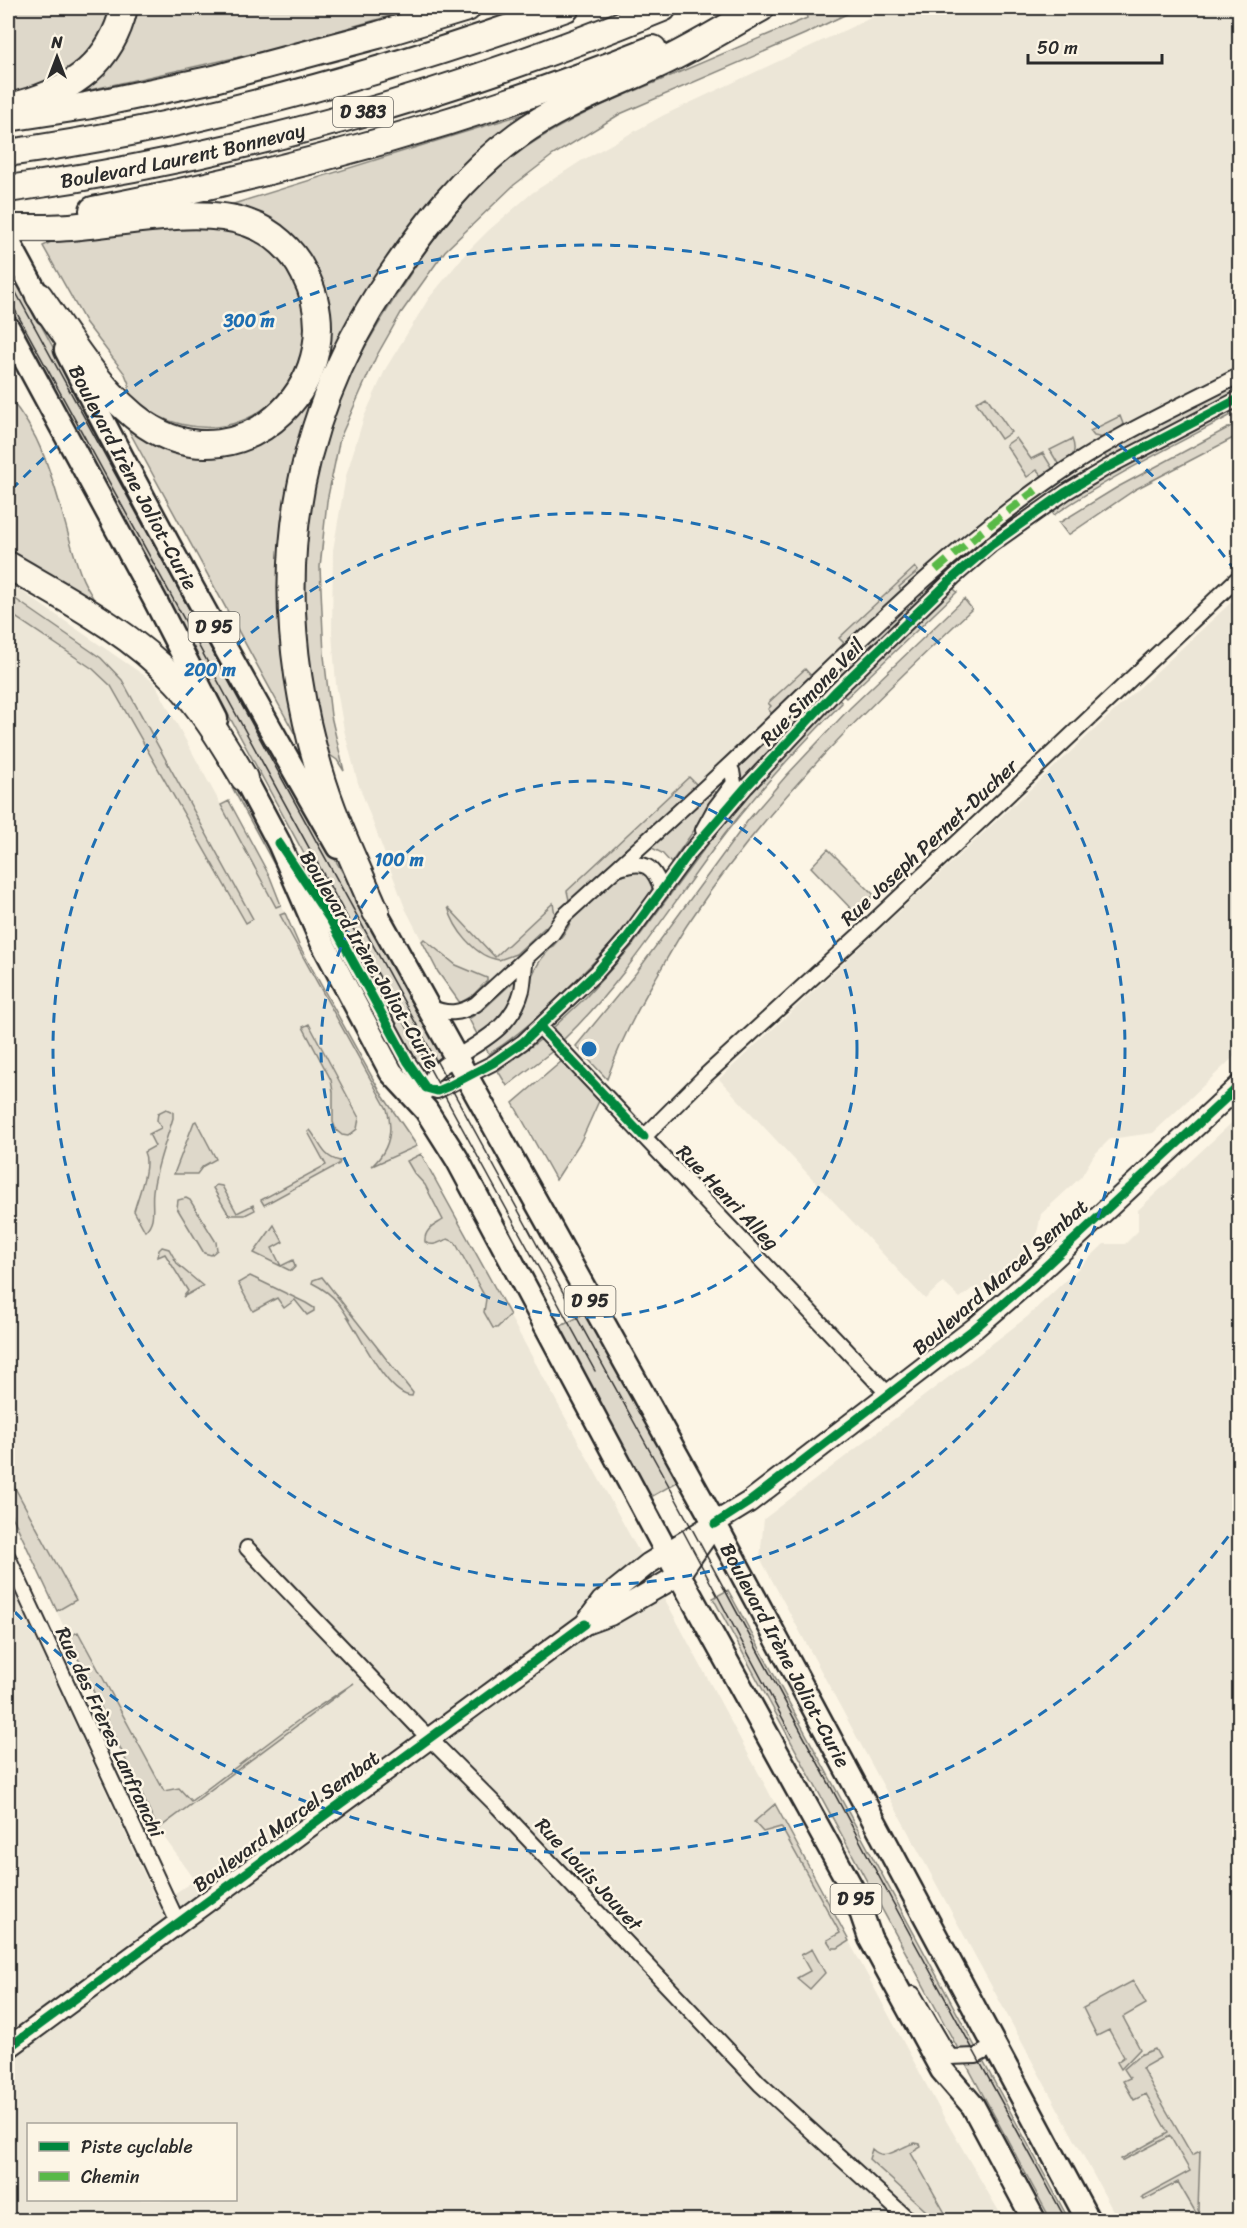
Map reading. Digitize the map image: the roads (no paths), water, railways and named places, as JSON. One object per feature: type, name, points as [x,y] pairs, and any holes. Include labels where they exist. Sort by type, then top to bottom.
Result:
[{"type":"highway","points":[[11,112],[75,82],[96,64],[110,45],[124,8]]},
{"type":"highway","points":[[11,112],[86,106],[214,79],[378,35],[467,8]]},
{"type":"highway","name":"Boulevard Laurent Bonnevay","points":[[8,153],[173,123],[335,83],[416,59],[566,8]]},
{"type":"highway","name":"Boulevard Laurent Bonnevay","points":[[8,189],[53,183],[208,152],[343,118],[508,67],[663,8]]},
{"type":"highway","points":[[74,220],[241,179],[455,120],[627,59],[753,8]]},
{"type":"highway","points":[[376,912],[340,828],[319,770],[302,702],[293,647],[292,544],[297,506],[323,402],[344,355],[370,307],[416,238],[436,211],[462,183],[496,152],[522,132],[555,112],[663,63],[761,8]]},
{"type":"highway","points":[[8,226],[74,220],[201,216],[247,222],[268,233],[288,249],[300,264],[316,301],[318,347],[307,380],[288,407],[273,420],[250,433],[227,441],[207,443],[186,441],[148,426],[129,412],[92,370],[39,296]]},
{"type":"highway","points":[[8,565],[97,617],[140,649],[175,680],[216,732],[244,778]]},
{"type":"main road","name":"Boulevard Irène Joliot-Curie","points":[[8,241],[39,296],[109,434],[271,732],[430,1007],[715,1524],[1088,2220]]},
{"type":"main road","name":"Boulevard Irène Joliot-Curie","points":[[8,328],[155,600],[279,843],[321,940],[391,1072],[397,1080],[426,1099],[666,1551],[855,1894],[870,1938],[942,2070],[973,2106],[1034,2220]]},
{"type":"street","name":"Rue Simone Veil","points":[[430,1007],[441,1013],[465,1011],[476,1004],[552,933],[564,916],[728,766],[881,619],[981,532],[1055,476],[1096,450],[1239,375]]},
{"type":"street","name":"Rue Simone Veil","points":[[690,852],[746,787],[835,692],[954,577],[991,545],[1037,511],[1106,468],[1239,398]]},
{"type":"street","name":"Rue Joseph Pernet-Ducher","points":[[644,1137],[706,1075],[887,909],[1239,576]]},
{"type":"street","name":"Rue Simone Veil","points":[[467,1077],[493,1063],[540,1027],[597,972],[662,891],[690,852],[715,808],[734,783],[732,771],[728,766]]},
{"type":"street","points":[[614,870],[636,864],[646,865],[653,871],[662,891]]},
{"type":"street","points":[[456,1056],[493,1035],[508,1019],[522,991],[526,958]]},
{"type":"street","name":"Rue Henri Alleg","points":[[540,1027],[888,1394]]},
{"type":"street","name":"Boulevard Irène Joliot-Curie","points":[[426,1099],[433,1075],[456,1056]]},
{"type":"street","name":"Boulevard Irène Joliot-Curie","points":[[426,1099],[436,1091],[467,1077]]},
{"type":"street","name":"Boulevard Marcel Sembat","points":[[585,1624],[602,1601],[666,1551],[749,1502],[975,1328],[1034,1277],[1239,1085]]},
{"type":"street","name":"Boulevard Marcel Sembat","points":[[8,2048],[585,1624],[610,1615],[679,1575],[715,1524]]},
{"type":"street","name":"Rue Louis Jouvet","points":[[247,1548],[498,1807],[760,2084],[909,2220]]},
{"type":"street","name":"Rue des Frères Lanfranchi","points":[[8,1557],[178,1923]]},
{"type":"street","name":"Boulevard Irène Joliot-Curie","points":[[855,1894],[950,2057],[976,2056],[995,2046]]},
{"type":"tram line","points":[[8,278],[669,1486],[1066,2220]]},
{"type":"tram line","points":[[8,297],[595,1371]]},
{"type":"tram line","points":[[682,1529],[792,1736]]}]
